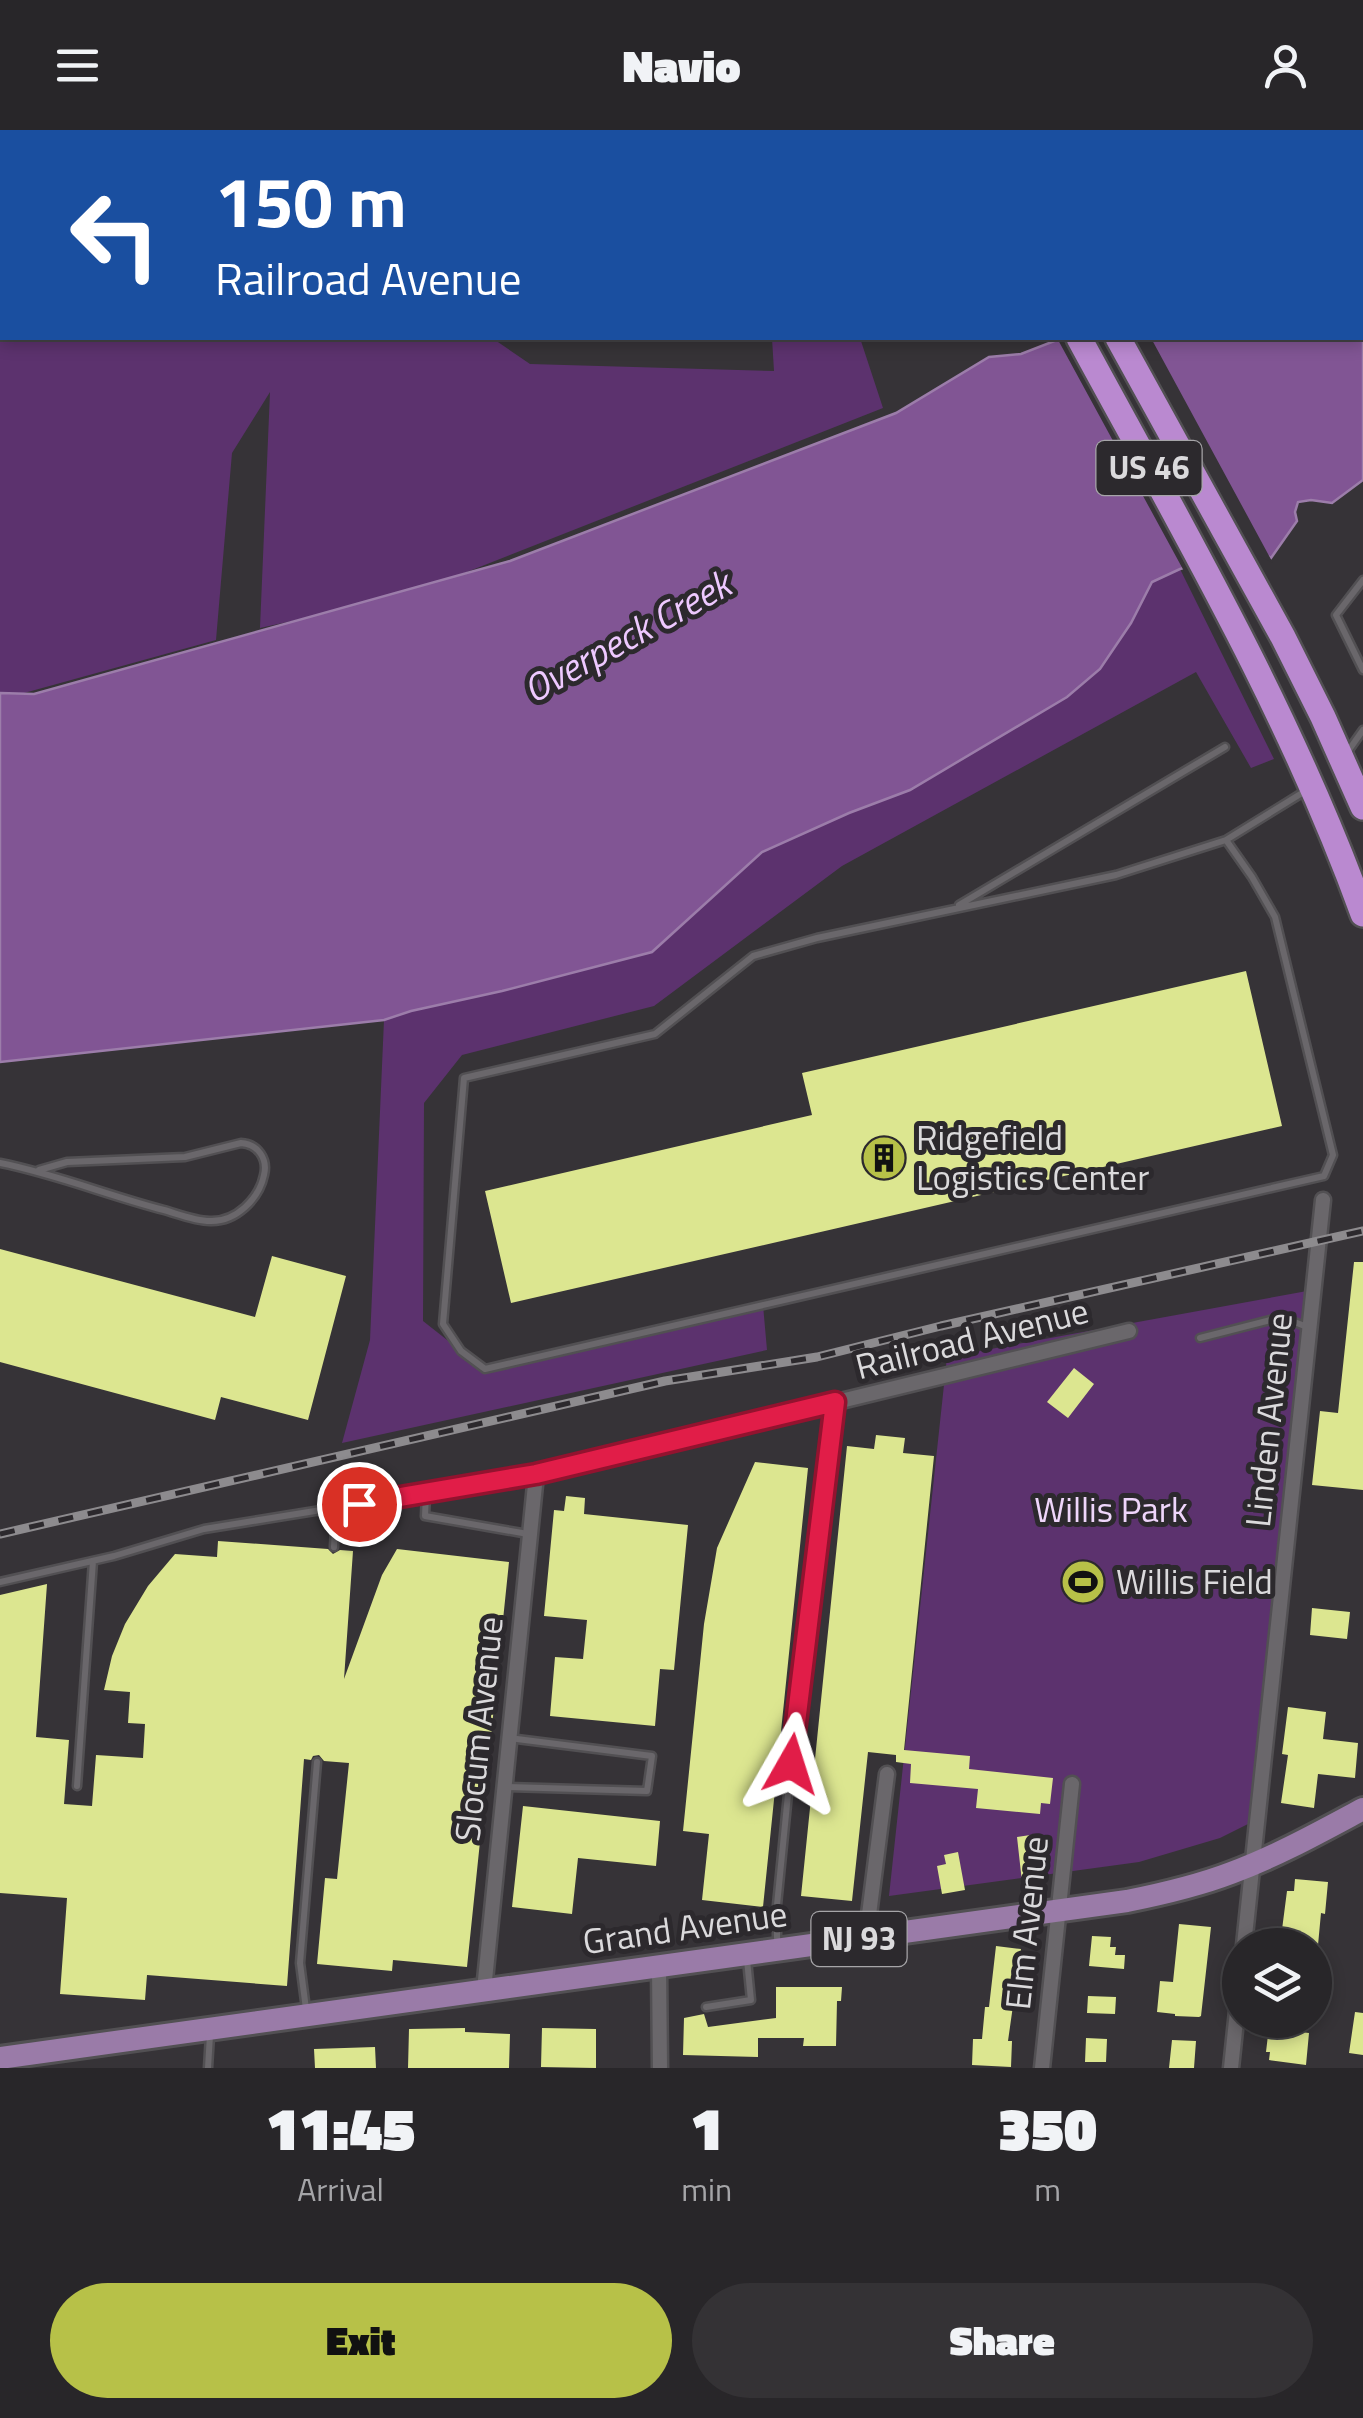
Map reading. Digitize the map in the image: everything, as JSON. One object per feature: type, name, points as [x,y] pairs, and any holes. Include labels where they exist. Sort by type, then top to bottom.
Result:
[{"type":"highway","name":"US 46","points":[[1079,340],[1259,673],[1312,787],[1363,914]]},
{"type":"highway","name":"US 46","points":[[1122,340],[1298,664],[1363,807]]},
{"type":"main road","name":"Grand Avenue","points":[[0,2058],[660,1968],[1161,1894],[1252,1865],[1363,1809]]},
{"type":"street","name":"Linden Avenue","points":[[1246,1928],[1323,1200]]},
{"type":"street","name":"Railroad Avenue","points":[[359,1504],[536,1474],[1129,1332]]},
{"type":"street","name":"Slocum Avenue","points":[[484,1990],[536,1474]]},
{"type":"street","points":[[866,1938],[887,1774]]},
{"type":"street","name":"Elm Avenue","points":[[1042,2068],[1072,1784]]},
{"type":"street","points":[[660,1968],[660,2068]]},
{"type":"street","points":[[1231,2068],[1234,2038]]},
{"type":"lane","points":[[1363,580],[1336,615],[1363,670]]},
{"type":"lane","points":[[1342,759],[1363,730]]},
{"type":"lane","points":[[951,910],[1225,747]]},
{"type":"lane","points":[[1226,840],[1275,918],[1332,1155],[1324,1176],[484,1370],[461,1351],[443,1324],[464,1078],[655,1034],[753,956],[817,938],[1116,874],[1226,840],[1312,787]]},
{"type":"lane","points":[[0,1163],[39,1170],[123,1200],[211,1222],[229,1218],[254,1201],[266,1167],[260,1151],[242,1143],[185,1157],[67,1162],[39,1170]]},
{"type":"lane","points":[[1200,1338],[1278,1318],[1308,1328]]},
{"type":"lane","points":[[777,1950],[777,1905],[798,1694],[835,1402]]},
{"type":"lane","points":[[426,1493],[425,1516],[529,1535]]},
{"type":"lane","points":[[0,1582],[204,1529],[359,1504]]},
{"type":"lane","points":[[334,1546],[336,1507]]},
{"type":"lane","points":[[77,1786],[93,1560]]},
{"type":"lane","points":[[502,1787],[647,1792],[652,1756],[508,1738]]},
{"type":"lane","points":[[306,2015],[300,1963],[318,1762]]},
{"type":"lane","points":[[706,2007],[751,2000],[746,1954]]},
{"type":"lane","points":[[208,2068],[211,2028]]},
{"type":"green space","points":[[0,340],[495,340],[530,364],[774,371],[772,340],[861,340],[883,408],[406,596],[260,628],[270,392],[232,453],[216,640],[0,698]]},
{"type":"green space","points":[[1180,569],[1274,759],[1251,768],[1196,672],[842,866],[654,1006],[462,1055],[424,1103],[423,1321],[484,1369],[763,1305],[767,1350],[342,1443],[370,1340],[384,1020],[652,952],[762,852],[910,790],[1100,669],[1131,623],[1152,582]]},
{"type":"green space","name":"Willis Park","points":[[1318,1289],[1254,1821],[1220,1838],[1139,1862],[889,1896],[947,1357]]},
{"type":"water","name":"Overpeck Creek","points":[[1057,340],[1363,340],[1363,480],[1332,503],[1298,502],[1297,521],[1271,558],[1256,548],[1180,569],[1152,582],[1131,623],[1100,669],[1067,697],[910,790],[762,852],[652,952],[384,1020],[0,1062],[0,693],[34,694],[510,561],[896,413],[989,357],[1021,354]]},
{"type":"pier","points":[[1058,340],[1152,340],[1273,563],[1255,554],[1185,573]]},
{"type":"building","name":"Ridgefield Logistics Center","points":[[1246,971],[1282,1126],[511,1303],[485,1191],[812,1115],[802,1073]]},
{"type":"building","points":[[0,1249],[255,1317],[272,1256],[346,1276],[308,1420],[221,1397],[215,1420],[0,1362]]},
{"type":"building","points":[[1354,1262],[1363,1262],[1363,1490],[1312,1485],[1320,1411],[1338,1413]]},
{"type":"building","points":[[1074,1368],[1094,1384],[1068,1418],[1047,1402]]},
{"type":"building","points":[[876,1435],[905,1438],[903,1453],[934,1456],[904,1750],[970,1756],[969,1769],[1053,1778],[1050,1804],[1041,1803],[1040,1814],[976,1808],[978,1789],[910,1783],[911,1764],[896,1762],[896,1755],[868,1752],[852,1901],[801,1896],[847,1446],[874,1449]]},
{"type":"building","points":[[755,1462],[808,1468],[763,1907],[702,1900],[709,1834],[683,1831],[704,1624],[717,1548]]},
{"type":"building","points":[[566,1496],[585,1498],[584,1514],[688,1525],[674,1670],[660,1669],[655,1726],[550,1716],[555,1657],[583,1659],[587,1620],[544,1616],[554,1510],[564,1511]]},
{"type":"building","points":[[218,1541],[328,1549],[333,1554],[353,1551],[344,1679],[382,1575],[397,1549],[509,1562],[467,1967],[393,1960],[392,1971],[317,1964],[325,1878],[337,1879],[349,1763],[324,1761],[319,1755],[304,1759],[287,1986],[147,1975],[145,2000],[60,1994],[67,1898],[0,1893],[0,1595],[47,1584],[36,1737],[69,1740],[64,1804],[92,1806],[96,1755],[143,1758],[145,1724],[128,1723],[130,1692],[104,1690],[125,1624],[148,1586],[175,1554],[217,1557]]},
{"type":"building","points":[[1312,1608],[1350,1612],[1347,1639],[1310,1635]]},
{"type":"building","points":[[1288,1707],[1326,1712],[1323,1739],[1358,1743],[1355,1778],[1318,1774],[1314,1808],[1281,1803],[1288,1755],[1282,1754]]},
{"type":"building","points":[[523,1806],[660,1821],[656,1866],[578,1858],[572,1914],[512,1907]]},
{"type":"building","points":[[1037,1834],[1042,1879],[1022,1882],[1017,1837]]},
{"type":"building","points":[[958,1852],[965,1890],[942,1894],[937,1866],[946,1864],[944,1855]]},
{"type":"building","points":[[1295,1879],[1328,1882],[1320,1928],[1282,1928],[1287,1891],[1294,1891]]},
{"type":"building","points":[[1179,1924],[1211,1927],[1199,2017],[1157,2012],[1160,1981],[1173,1982]]},
{"type":"building","points":[[1092,1936],[1111,1937],[1110,1947],[1116,1947],[1115,1955],[1125,1955],[1124,1969],[1089,1966]]},
{"type":"building","points":[[996,1946],[1021,1949],[1008,2041],[1012,2041],[1011,2067],[972,2065],[973,2039],[982,2039],[985,2007],[989,2007]]},
{"type":"building","points":[[776,1987],[842,1987],[841,2001],[837,2001],[836,2046],[803,2046],[804,2038],[758,2038],[758,2057],[683,2055],[684,2018],[704,2014],[708,2027],[776,2018]]},
{"type":"building","points":[[1088,1996],[1116,1997],[1115,2014],[1087,2013]]},
{"type":"building","points":[[1355,2012],[1363,2013],[1363,2055],[1349,2053]]},
{"type":"building","points":[[465,2028],[465,2032],[510,2034],[509,2068],[408,2068],[409,2029]]},
{"type":"building","points":[[542,2028],[596,2029],[596,2068],[541,2067]]},
{"type":"building","points":[[1086,2038],[1107,2039],[1106,2062],[1085,2062]]},
{"type":"building","points":[[1268,2038],[1309,2038],[1306,2065],[1269,2060],[1270,2052],[1266,2052]]},
{"type":"building","points":[[1172,2040],[1196,2041],[1194,2068],[1169,2068]]},
{"type":"building","points":[[375,2047],[376,2068],[315,2068],[314,2049]]},
{"type":"railway","points":[[0,1534],[665,1381],[817,1357],[1363,1231]]},
{"type":"place","name":"Ridgefield Logistics Center","points":[[884,1158]]},
{"type":"place","name":"Willis Field","points":[[1083,1582]]},
{"type":"route","points":[[359,1504],[536,1474],[835,1402],[791,1764]]}]
